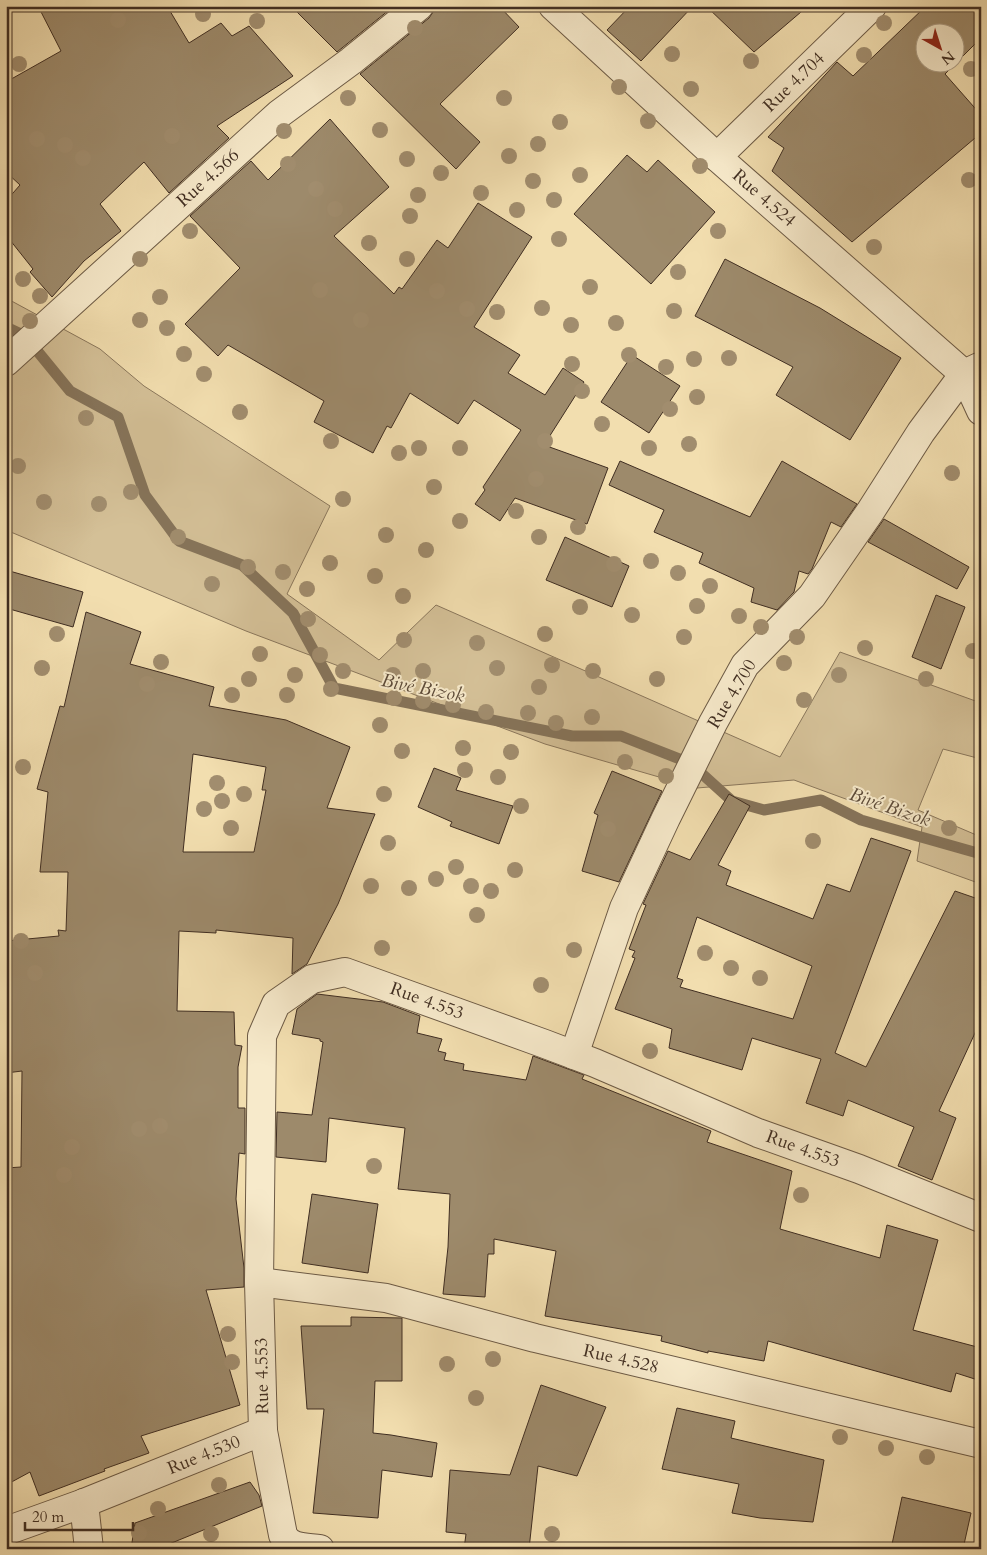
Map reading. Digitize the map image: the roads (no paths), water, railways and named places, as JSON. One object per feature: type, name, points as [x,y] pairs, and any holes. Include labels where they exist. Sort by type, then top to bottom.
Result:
[{"type":"street","name":"Rue 4.566","points":[[6,362],[279,114],[352,60],[419,6]]},
{"type":"street","name":"Rue 4.524","points":[[553,6],[717,157],[972,370]]},
{"type":"street","name":"Rue 4.704","points":[[717,157],[872,6]]},
{"type":"street","points":[[972,370],[981,411]]},
{"type":"street","name":"Rue 4.700","points":[[574,1055],[624,908],[713,723],[745,665],[812,596],[922,432],[972,370]]},
{"type":"street","name":"Rue 4.553","points":[[263,1431],[259,1282],[262,1036],[276,1004],[312,978],[344,972],[574,1055],[758,1133],[858,1169],[981,1218]]},
{"type":"street","name":"Rue 4.528","points":[[259,1282],[386,1298],[535,1338],[981,1444]]},
{"type":"street","name":"Rue 4.530","points":[[6,1531],[87,1526],[263,1431],[285,1540],[296,1546],[320,1549]]},
{"type":"waterway","name":"Bivé Bizok","points":[[6,327],[25,336],[70,391],[118,417],[145,495],[179,541],[242,565],[293,613],[334,688],[572,736],[621,736],[690,763],[732,801],[764,810],[821,800],[861,820],[981,854]]}]
